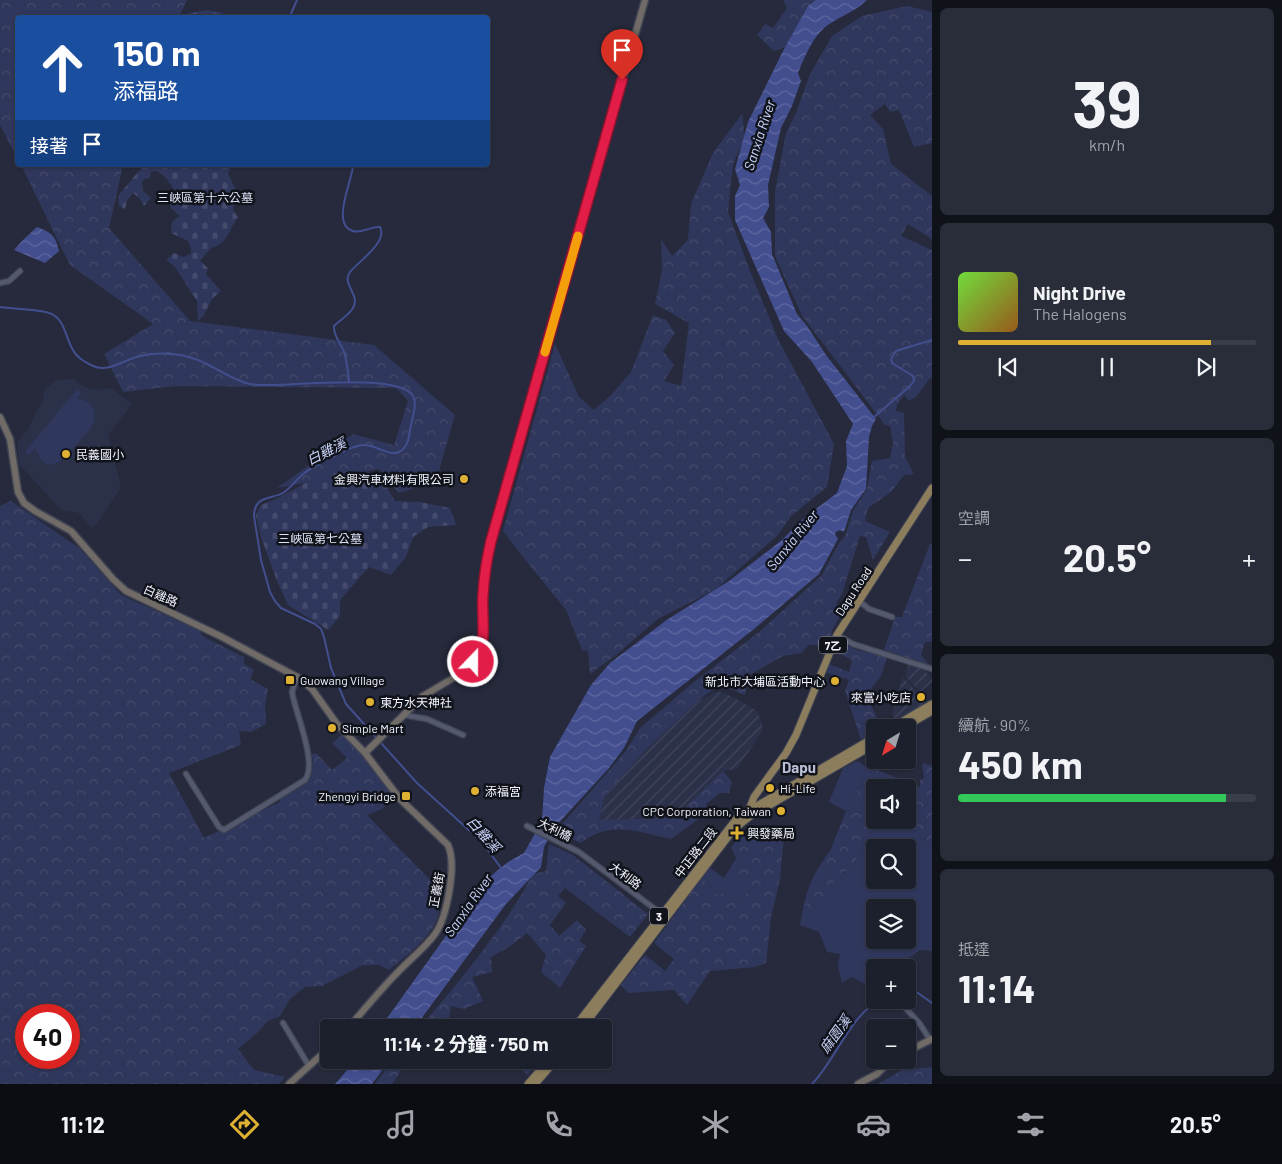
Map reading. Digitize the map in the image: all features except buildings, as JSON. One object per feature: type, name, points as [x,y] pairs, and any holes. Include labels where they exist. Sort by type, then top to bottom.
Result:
[{"type":"main road","name":"Dapu Road","points":[[749,813],[754,797],[786,753],[796,735],[837,635],[932,488]]},
{"type":"main road","points":[[906,719],[932,704]]},
{"type":"main road","points":[[916,721],[932,711]]},
{"type":"main road","name":"中正路二段","points":[[589,1019],[731,824],[866,742]]},
{"type":"main road","name":"中正路二段","points":[[749,813],[866,749]]},
{"type":"main road","name":"中正路二段","points":[[581,1019],[663,916]]},
{"type":"main road","points":[[528,1084],[540,1069]]},
{"type":"main road","points":[[535,1084],[548,1069]]},
{"type":"street","points":[[365,753],[423,696],[460,674],[473,662],[481,651],[483,597],[490,546],[645,0]]},
{"type":"street","points":[[0,283],[9,281],[20,271]]},
{"type":"street","name":"白雞路","points":[[0,417],[6,427],[12,445],[18,492],[24,503],[71,531],[126,591],[220,636],[299,678],[312,689],[337,724],[365,753]]},
{"type":"street","points":[[859,601],[869,609],[892,617]]},
{"type":"street","points":[[837,635],[853,644],[932,669]]},
{"type":"street","points":[[186,774],[219,827],[224,830],[305,780],[309,771],[306,746],[292,692],[299,678]]},
{"type":"street","points":[[404,715],[427,719],[463,735]]},
{"type":"street","name":"正義街","points":[[356,1019],[397,972],[434,935],[444,914],[452,866],[451,852],[448,845],[400,799],[365,753]]},
{"type":"street","name":"大利橋","points":[[527,826],[574,849]]},
{"type":"street","name":"大利路","points":[[574,849],[663,916]]},
{"type":"street","points":[[906,1009],[931,1040],[916,1047]]},
{"type":"street","points":[[283,1023],[309,1066]]},
{"type":"street","points":[[289,1084],[320,1056]]},
{"type":"street","points":[[858,1084],[877,1074],[882,1069]]},
{"type":"shaded area","name":"民義國小","points":[[73,379],[86,388],[98,390],[111,388],[132,404],[108,435],[121,487],[97,524],[92,528],[79,513],[61,510],[20,465],[17,443],[29,428],[43,401],[44,390],[56,380]]},
{"type":"shaded area","points":[[909,663],[921,667],[932,678],[932,682],[920,692],[905,676]]},
{"type":"shaded area","points":[[903,677],[926,702],[899,719],[895,719],[892,714]]},
{"type":"shaded area","points":[[718,691],[735,698],[757,711],[763,727],[762,732],[737,769],[723,771],[674,818],[599,821],[604,797],[645,750],[700,700]]},
{"type":"green space","points":[[0,0],[187,0],[180,15],[15,15],[15,154],[0,125]]},
{"type":"green space","points":[[783,0],[816,0],[808,6],[785,47],[774,51],[757,35],[765,24],[773,28],[787,8]]},
{"type":"green space","points":[[907,6],[932,12],[932,143],[914,147],[899,110],[890,112],[885,104],[870,115],[883,129],[891,164],[932,196],[932,239],[908,224],[901,236],[932,250],[932,379],[930,378],[916,397],[909,401],[904,395],[897,405],[896,411],[904,413],[905,457],[914,474],[904,475],[891,492],[868,508],[865,521],[890,532],[873,560],[866,537],[860,536],[842,594],[836,603],[842,613],[832,630],[831,636],[820,645],[809,645],[801,653],[783,656],[748,676],[745,695],[728,688],[717,688],[705,695],[645,750],[604,797],[599,820],[674,818],[723,771],[732,782],[729,793],[720,793],[706,804],[708,812],[671,839],[618,829],[598,833],[580,843],[557,830],[626,751],[640,728],[695,681],[759,632],[821,576],[839,543],[845,536],[853,511],[867,489],[872,461],[890,458],[893,443],[890,426],[885,425],[802,316],[775,256],[775,191],[786,133],[796,113],[810,74],[832,36],[862,16]]},
{"type":"green space","points":[[208,10],[223,13],[224,15],[187,15]]},
{"type":"green space","points":[[742,114],[745,137],[733,164],[728,212],[778,339],[834,444],[827,487],[791,516],[777,536],[716,589],[658,619],[616,655],[590,674],[588,651],[582,650],[566,610],[503,531],[555,344],[579,397],[594,410],[611,395],[631,372],[653,315],[666,320],[675,333],[663,351],[674,365],[664,381],[681,386],[689,323],[655,304],[662,270],[661,239],[672,256],[688,240],[691,204],[713,153]]},
{"type":"green space","points":[[22,167],[123,167],[109,228],[190,321],[374,345],[455,415],[436,481],[399,493],[379,469],[277,488],[353,434],[394,445],[408,401],[396,388],[176,386],[123,392],[104,354],[153,324],[70,265]]},
{"type":"green space","name":"三峽區第十六公墓","points":[[142,167],[231,167],[228,174],[236,190],[233,210],[238,217],[224,240],[211,248],[200,261],[208,268],[206,274],[221,291],[212,299],[203,317],[198,321],[197,301],[175,267],[166,260],[174,253],[183,257],[191,254],[188,241],[171,233],[172,222],[180,216],[171,208],[170,203],[176,193],[170,183],[156,171],[151,172],[150,178],[144,179],[142,183],[143,191],[151,198],[144,206],[133,193],[127,201],[125,209],[119,206],[118,196]]},
{"type":"green space","points":[[77,389],[81,393],[77,399],[86,401],[94,411],[94,421],[87,433],[55,464],[44,463],[39,458],[35,448],[29,455],[25,452]]},
{"type":"green space","name":"三峽區第七公墓","points":[[351,468],[379,474],[395,501],[420,502],[450,508],[456,525],[428,527],[413,537],[406,557],[391,575],[369,567],[340,600],[340,616],[328,630],[288,605],[261,537],[256,515],[261,505],[307,482]]},
{"type":"green space","points":[[11,501],[79,548],[121,595],[200,631],[202,636],[244,657],[244,664],[254,670],[250,679],[268,689],[265,706],[266,724],[251,732],[239,731],[241,745],[169,773],[204,838],[280,802],[279,799],[301,787],[306,783],[312,772],[312,754],[316,753],[332,770],[347,758],[332,743],[342,735],[362,755],[394,798],[382,809],[367,815],[434,884],[439,897],[439,910],[436,922],[429,933],[410,953],[389,970],[379,965],[363,965],[322,986],[305,987],[290,999],[280,1016],[268,1021],[238,1049],[254,1070],[285,1077],[279,1084],[0,1084],[0,506]]},
{"type":"green space","points":[[930,544],[932,545],[932,642],[925,642],[921,655],[929,665],[884,650],[895,617],[902,617]]},
{"type":"green space","points":[[838,639],[854,649],[887,657],[881,676],[864,698],[877,719],[866,719],[866,737],[861,740],[845,691],[849,680],[825,672],[829,664],[849,672],[852,660],[834,651]]},
{"type":"green space","points":[[857,761],[866,766],[866,769],[860,786],[846,811],[829,802],[843,768]]},
{"type":"green space","points":[[924,763],[932,766],[932,844],[907,829],[916,829],[916,786],[920,787],[920,780],[924,778],[922,765]]},
{"type":"green space","points":[[866,769],[877,769],[897,778],[866,779],[866,829],[872,829],[851,870],[841,873],[812,913],[804,906],[832,873],[820,865],[831,849],[846,811],[860,786]]},
{"type":"green space","points":[[785,827],[780,879],[771,918],[766,963],[755,967],[710,971],[687,1005],[674,990],[628,993],[621,985],[645,955],[665,971],[674,959],[654,943],[702,878],[715,894],[724,894],[736,905],[751,888],[738,879],[739,864],[731,848],[739,837],[744,833],[750,841]]},
{"type":"green space","points":[[872,829],[907,829],[932,844],[932,951],[920,950],[908,959],[866,959],[866,984],[852,977],[842,983],[838,966],[840,954],[827,952],[819,932],[800,925],[812,879],[820,865],[832,873],[805,906],[841,873],[851,870],[866,840],[866,889],[916,889],[916,839],[866,839]]},
{"type":"green space","points":[[549,844],[573,855],[648,914],[630,937],[565,888],[558,896],[566,903],[550,925],[559,936],[577,920],[586,930],[579,941],[586,946],[560,988],[541,972],[546,955],[527,933],[512,945],[491,957],[492,972],[472,977],[483,1001],[464,1009],[451,1006],[449,1019],[428,1019],[466,973],[509,915],[533,874],[546,871]]},
{"type":"green space","points":[[736,858],[751,888],[736,905],[715,894],[702,878],[709,867],[724,878]]},
{"type":"green space","points":[[932,1067],[932,1084],[878,1084],[902,1070]]},
{"type":"green space","points":[[386,1069],[402,1069],[392,1084],[375,1084]]},
{"type":"green space","points":[[521,1069],[532,1069],[527,1075]]},
{"type":"water","name":"Sanxia River","points":[[816,0],[867,0],[824,28],[812,43],[806,55],[798,73],[801,81],[792,106],[781,128],[768,185],[769,207],[763,218],[771,232],[772,254],[797,314],[876,419],[869,437],[866,489],[851,510],[844,532],[840,530],[836,532],[835,534],[838,539],[819,574],[754,629],[637,721],[624,748],[609,768],[554,828],[544,847],[541,867],[506,904],[421,1019],[386,1019],[486,880],[508,862],[524,853],[542,821],[544,788],[550,757],[591,685],[610,663],[668,619],[729,581],[782,540],[803,519],[837,493],[847,466],[846,441],[853,424],[812,362],[784,331],[735,220],[735,196],[740,185],[735,169],[748,122],[785,47],[808,6]]},
{"type":"water","points":[[37,227],[52,235],[59,251],[45,263],[14,250]]},
{"type":"water","points":[[348,1069],[383,1069],[372,1084],[335,1084]]},
{"type":"waterway","points":[[290,15],[297,0]]},
{"type":"waterway","points":[[349,381],[345,355],[335,333],[334,326],[349,313],[355,303],[348,281],[350,272],[376,245],[381,233],[380,227],[359,232],[346,227],[343,220],[344,201],[353,167]]},
{"type":"waterway","name":"白雞溪","points":[[0,307],[39,311],[54,315],[62,323],[75,353],[82,360],[99,368],[111,367],[140,356],[170,354],[190,357],[250,384],[370,383],[405,389],[413,396],[415,403],[414,414],[408,440],[402,450],[391,453],[368,445],[357,446],[331,457],[307,471],[283,493],[259,502],[254,516],[261,560],[270,592],[281,608],[315,624],[321,629],[331,668],[346,704],[417,783],[482,842],[501,868]]},
{"type":"waterway","points":[[874,417],[914,381],[913,376],[892,363],[891,359],[896,351],[932,340]]},
{"type":"waterway","name":"麻園溪","points":[[916,993],[932,1003]]},
{"type":"waterway","name":"麻園溪","points":[[812,1084],[851,1028],[867,1009]]},
{"type":"slow traffic","points":[[545,352],[578,236]]},
{"type":"place","name":"民義國小","points":[[66,454]]},
{"type":"place","name":"金興汽車材料有限公司","points":[[464,479]]},
{"type":"place","name":"Guowang Village","points":[[290,680]]},
{"type":"place","name":"新北市大埔區活動中心","points":[[835,681]]},
{"type":"place","name":"來富小吃店","points":[[921,697]]},
{"type":"place","name":"東方水天神社","points":[[370,702]]},
{"type":"place","name":"Simple Mart","points":[[332,728]]},
{"type":"place","name":"Hi-Life","points":[[770,788]]},
{"type":"place","name":"添福宮","points":[[475,791]]},
{"type":"place","name":"Zhengyi Bridge","points":[[406,796]]},
{"type":"place","name":"CPC Corporation, Taiwan","points":[[781,811]]},
{"type":"place","name":"興發藥局","points":[[737,833]]},
{"type":"district","name":"Dapu","points":[[799,767]]},
{"type":"route","points":[[473,662],[481,651],[485,571],[491,541],[622,80]]}]
